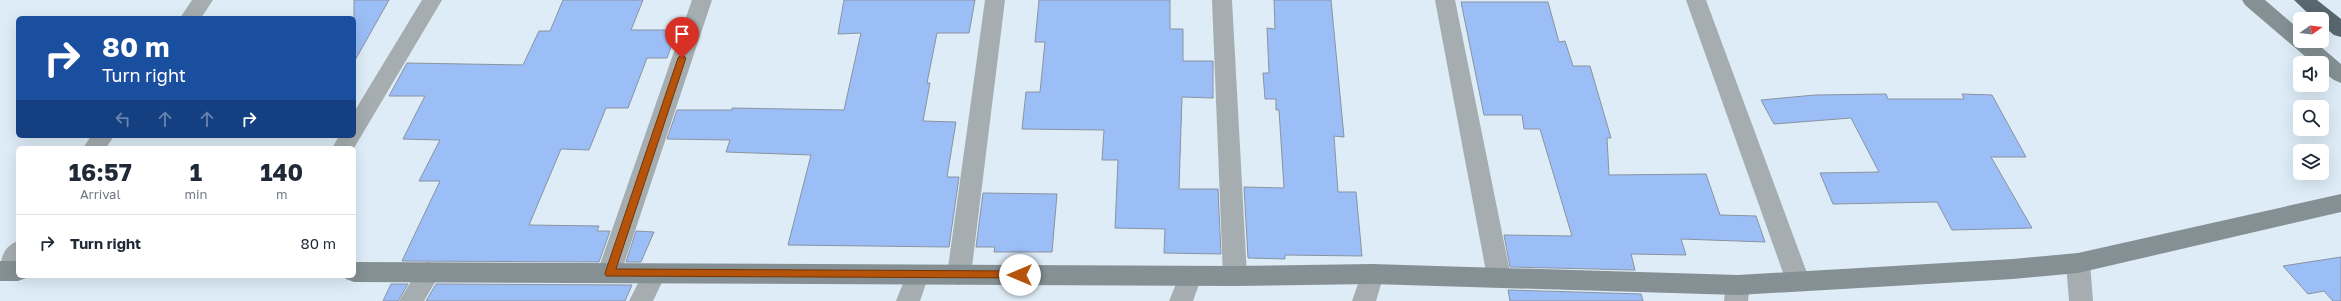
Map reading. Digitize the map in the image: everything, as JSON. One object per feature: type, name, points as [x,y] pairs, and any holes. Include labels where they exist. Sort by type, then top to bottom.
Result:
[{"type":"highway","points":[[2304,0],[2341,30]]},
{"type":"street","points":[[191,16],[203,0]]},
{"type":"street","points":[[356,127],[432,0]]},
{"type":"street","points":[[610,273],[702,0]]},
{"type":"street","points":[[958,275],[995,0]]},
{"type":"street","points":[[1222,0],[1235,276]]},
{"type":"street","points":[[1446,0],[1499,277]]},
{"type":"street","points":[[1696,0],[1798,282]]},
{"type":"street","points":[[2252,0],[2293,35]]},
{"type":"street","points":[[2308,48],[2341,75]]},
{"type":"street","points":[[356,272],[1190,276],[1372,274],[1499,277],[1737,293],[1798,282],[2013,269],[2078,263],[2341,203]]},
{"type":"street","points":[[7,271],[16,255]]},
{"type":"street","points":[[2078,263],[2081,301]]},
{"type":"street","points":[[411,301],[428,272]]},
{"type":"street","points":[[641,301],[654,274]]},
{"type":"street","points":[[1364,301],[1372,274]]},
{"type":"street","points":[[908,301],[917,275]]},
{"type":"street","points":[[1181,301],[1190,276]]},
{"type":"building","points":[[354,0],[389,0],[356,58],[356,16],[354,16]]},
{"type":"building","points":[[563,0],[643,0],[631,30],[677,30],[667,58],[647,58],[628,108],[606,108],[589,150],[561,149],[529,225],[599,226],[597,231],[610,231],[599,262],[402,261],[440,181],[419,181],[440,140],[403,139],[425,96],[389,96],[407,63],[523,65],[539,31],[550,31]]},
{"type":"building","points":[[844,0],[975,0],[969,33],[937,33],[927,83],[930,83],[923,121],[956,122],[947,177],[959,177],[949,247],[788,245],[811,155],[726,152],[730,140],[667,139],[677,110],[732,110],[732,108],[844,110],[861,33],[838,34]]},
{"type":"building","points":[[1039,0],[1170,0],[1170,29],[1183,29],[1183,61],[1213,61],[1213,98],[1182,97],[1179,189],[1218,189],[1221,254],[1164,253],[1165,229],[1115,228],[1118,160],[1102,160],[1104,130],[1022,129],[1026,92],[1040,92],[1045,42],[1035,42]]},
{"type":"building","points":[[1274,0],[1331,0],[1344,137],[1334,136],[1338,192],[1356,192],[1362,256],[1285,255],[1285,259],[1248,258],[1244,187],[1284,188],[1279,110],[1276,110],[1276,99],[1265,99],[1263,73],[1269,73],[1267,28],[1275,29]]},
{"type":"building","points":[[1461,2],[1548,2],[1559,42],[1565,41],[1573,66],[1590,66],[1611,138],[1607,138],[1609,175],[1706,174],[1720,215],[1756,216],[1765,242],[1681,239],[1686,255],[1631,254],[1635,270],[1510,267],[1504,235],[1572,236],[1540,129],[1524,129],[1522,115],[1484,115]]},
{"type":"building","points":[[1886,94],[1888,99],[1964,99],[1962,94],[1992,95],[2026,157],[1991,157],[2032,228],[1952,230],[1937,202],[1833,204],[1820,173],[1879,172],[1851,118],[1774,124],[1761,100],[1815,95]]},
{"type":"building","points":[[983,193],[1057,194],[1052,252],[994,252],[995,247],[976,247]]},
{"type":"building","points":[[636,231],[654,232],[641,262],[626,262]]},
{"type":"building","points":[[2341,257],[2341,301],[2333,301],[2324,291],[2308,294],[2283,266]]},
{"type":"building","points":[[391,284],[408,284],[398,301],[383,301]]},
{"type":"building","points":[[436,284],[632,285],[625,301],[426,301]]},
{"type":"building","points":[[1508,290],[1641,294],[1643,301],[1510,301]]},
{"type":"route","points":[[682,58],[610,273],[1020,275]]}]
